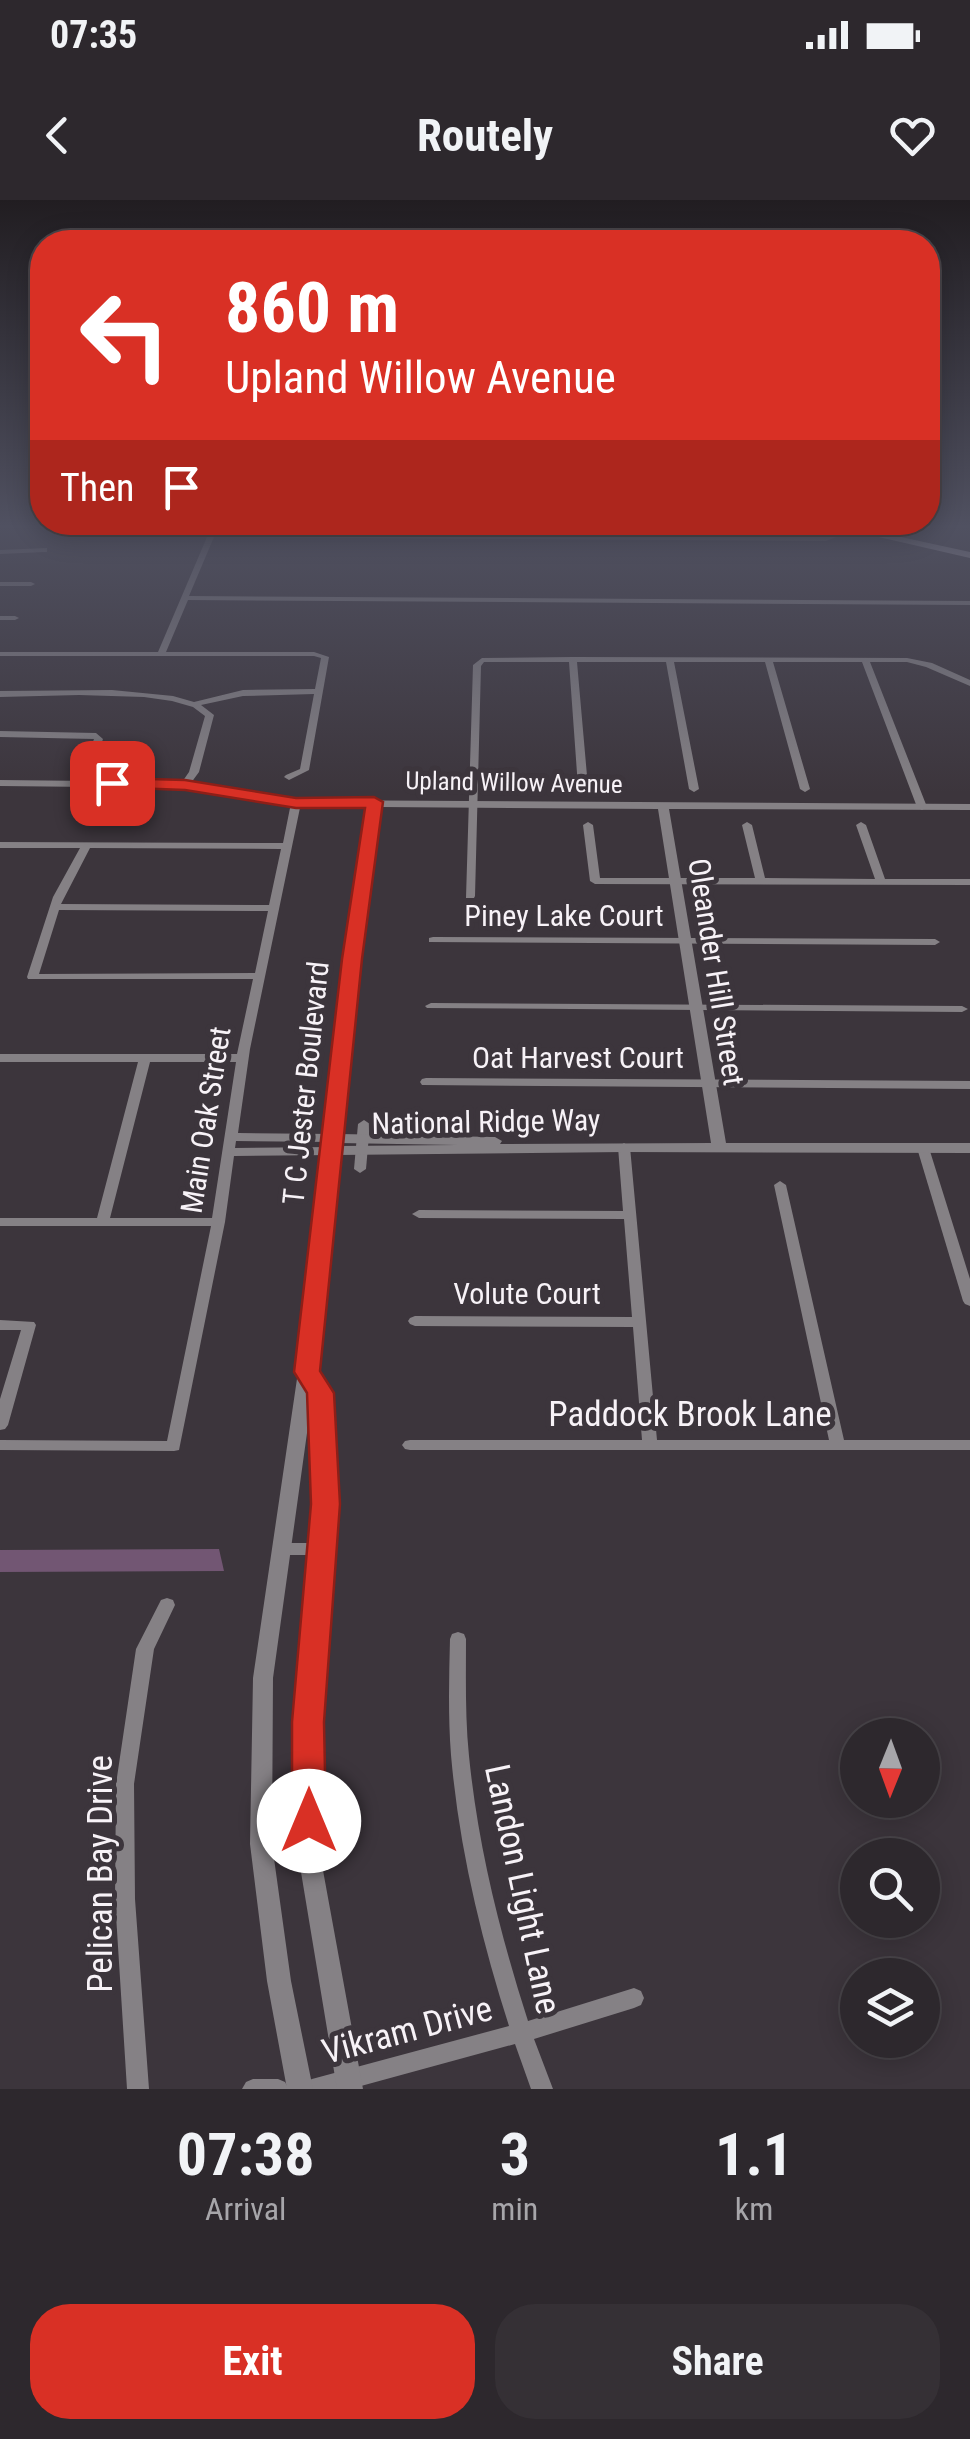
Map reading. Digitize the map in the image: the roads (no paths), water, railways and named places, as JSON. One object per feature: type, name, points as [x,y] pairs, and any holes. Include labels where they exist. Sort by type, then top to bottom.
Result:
[{"type":"street","points":[[161,654],[177,617]]},
{"type":"street","points":[[0,618],[16,618]]},
{"type":"street","points":[[0,654],[325,657],[304,770],[289,777]]},
{"type":"street","points":[[573,658],[583,787]]},
{"type":"street","points":[[669,659],[694,788]]},
{"type":"street","points":[[470,896],[478,665],[482,660],[918,662],[970,682]]},
{"type":"street","points":[[768,660],[805,788]]},
{"type":"street","points":[[864,660],[922,807]]},
{"type":"street","points":[[0,694],[159,695],[197,703],[242,692],[318,692]]},
{"type":"street","points":[[185,785],[194,772],[210,715],[197,703]]},
{"type":"street","points":[[0,734],[96,736],[99,739],[83,783]]},
{"type":"street","name":"Upland Willow Avenue","points":[[0,783],[185,785],[296,803],[970,807]]},
{"type":"street","name":"T C Jester Boulevard","points":[[300,2089],[279,1981],[261,1844],[263,1678],[307,1372],[352,959],[374,802]]},
{"type":"street","name":"Main Oak Street","points":[[0,1446],[174,1446],[218,1222],[242,1058],[296,803]]},
{"type":"street","name":"Oleander Hill Street","points":[[663,806],[719,1147]]},
{"type":"street","points":[[588,825],[595,881],[970,882]]},
{"type":"street","points":[[746,826],[761,882]]},
{"type":"street","points":[[861,826],[881,882]]},
{"type":"street","points":[[0,845],[286,846]]},
{"type":"street","points":[[85,848],[55,907],[32,976],[260,976]]},
{"type":"street","points":[[55,907],[273,908]]},
{"type":"street","name":"Piney Lake Court","points":[[433,940],[936,942]]},
{"type":"street","points":[[430,1006],[962,1009]]},
{"type":"street","points":[[0,1058],[242,1058]]},
{"type":"street","points":[[102,1223],[145,1058]]},
{"type":"street","name":"Oat Harvest Court","points":[[426,1082],[970,1085]]},
{"type":"street","name":"T C Jester Boulevard","points":[[360,1169],[363,1138]]},
{"type":"street","name":"National Ridge Way","points":[[230,1144],[332,1144],[363,1138],[624,1147],[970,1148]]},
{"type":"street","points":[[624,1147],[650,1444]]},
{"type":"street","points":[[922,1148],[970,1301]]},
{"type":"street","points":[[780,1184],[838,1445]]},
{"type":"street","points":[[419,1214],[630,1215]]},
{"type":"street","points":[[0,1222],[218,1222]]},
{"type":"street","name":"Volute Court","points":[[415,1321],[639,1322]]},
{"type":"street","points":[[0,1325],[29,1325],[0,1425]]},
{"type":"street","name":"T C Jester Boulevard","points":[[307,1372],[320,1393],[323,1549],[308,1722],[309,1854],[349,2084]]},
{"type":"street","name":"Paddock Brook Lane","points":[[410,1444],[970,1446]]},
{"type":"street","points":[[280,1548],[323,1549]]},
{"type":"street","name":"Pelican Bay Drive","points":[[138,2089],[125,1899],[124,1784],[145,1649],[168,1606]]},
{"type":"street","name":"Landon Light Lane","points":[[458,1639],[460,1750],[470,1830],[521,2033],[542,2089]]},
{"type":"street","name":"Vikram Drive","points":[[312,2089],[349,2084],[634,1998]]},
{"type":"street","points":[[253,2089],[278,2089]]}]
